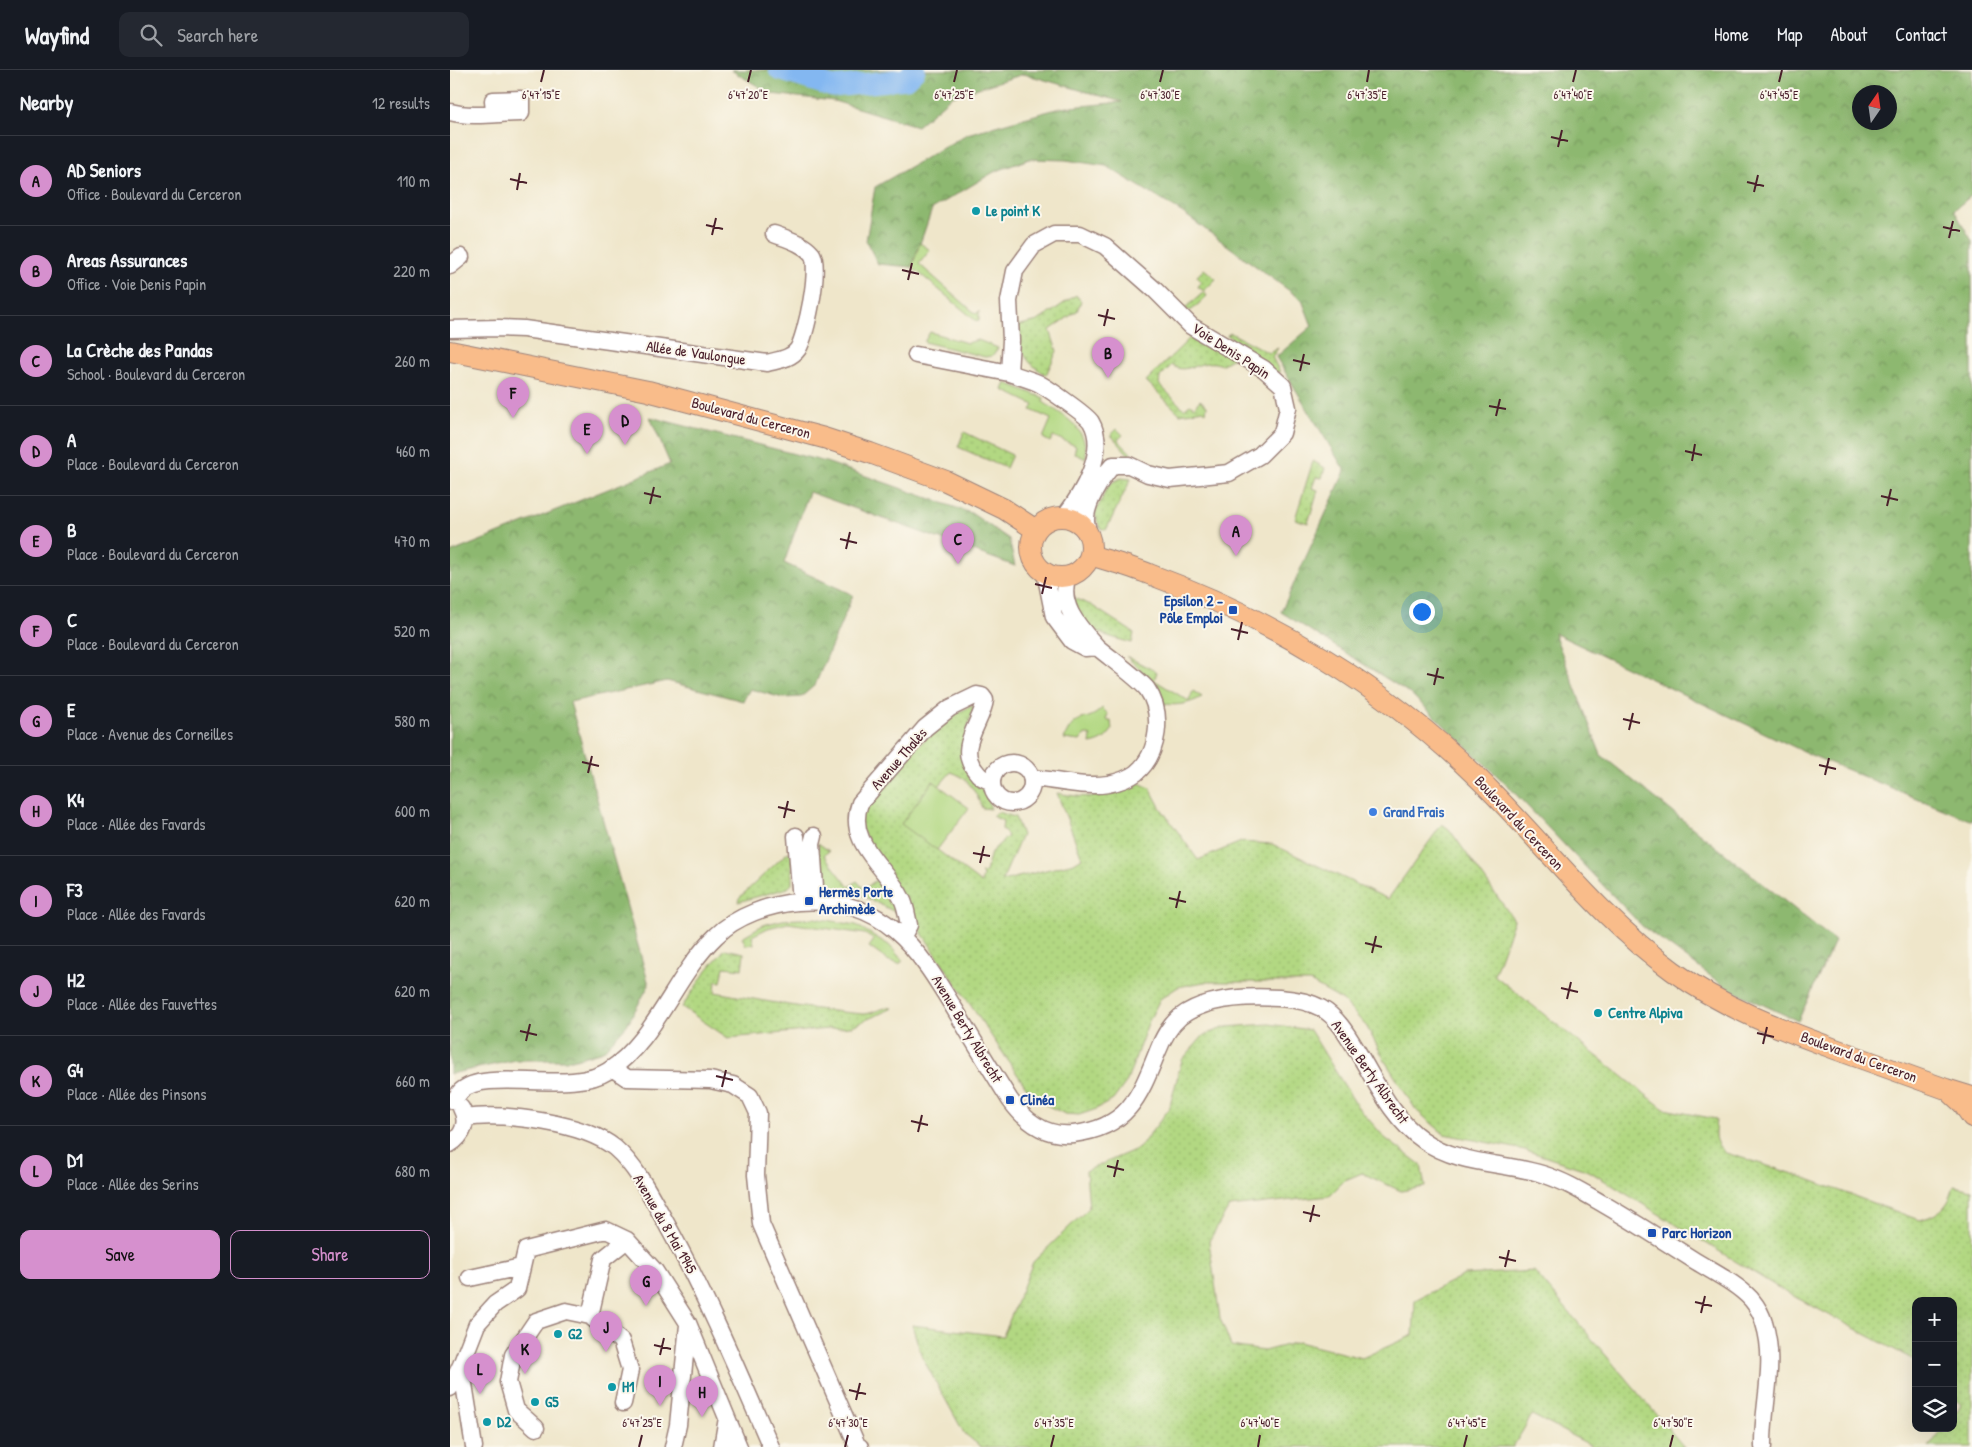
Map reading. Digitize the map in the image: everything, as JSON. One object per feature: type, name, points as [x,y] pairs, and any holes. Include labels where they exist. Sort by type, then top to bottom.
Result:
[{"type":"main road","name":"Boulevard du Cerceron","points":[[450,351],[648,391],[824,438],[946,481],[1004,509],[1036,530]]},
{"type":"main road","points":[[1064,517],[1080,523],[1090,546],[1085,564],[1078,572],[1068,576],[1052,575],[1037,566],[1031,548],[1032,539],[1036,530],[1048,520],[1064,517]]},
{"type":"main road","name":"Boulevard du Cerceron","points":[[1090,546],[1233,610],[1299,643],[1335,664],[1388,700],[1426,730],[1480,779],[1602,912],[1647,952],[1676,973],[1733,1008],[1767,1024],[1972,1097]]},
{"type":"main road","name":"Boulevard du Cerceron","points":[[1946,1089],[1963,1104],[1972,1117]]},
{"type":"street","points":[[450,112],[458,114],[494,114]]},
{"type":"street","name":"Allée de Vaulongue","points":[[450,329],[524,329],[767,363],[788,358],[798,349],[802,337],[814,288],[816,267],[812,255],[801,245],[774,234]]},
{"type":"street","name":"Voie Denis Papin","points":[[1009,373],[1011,340],[1009,301],[1015,271],[1034,245],[1039,242],[1054,234],[1080,234],[1102,244],[1149,284],[1191,326],[1264,369],[1283,386],[1288,408],[1282,433],[1260,456],[1229,472],[1170,479],[1148,474],[1129,465],[1113,465],[1103,477],[1088,509],[1086,520],[1090,546]]},
{"type":"street","points":[[916,355],[1009,373],[1040,384],[1090,420],[1097,441],[1088,481],[1064,517]]},
{"type":"street","points":[[1032,778],[1083,784],[1106,784],[1121,781],[1135,774],[1143,766],[1156,738],[1158,721],[1154,703],[1146,688],[1091,648],[1072,641],[1054,616],[1045,572]]},
{"type":"street","points":[[1068,576],[1065,595],[1068,609],[1091,648]]},
{"type":"street","name":"Avenue Thalès","points":[[903,936],[910,925],[902,898],[865,848],[858,830],[857,811],[860,803],[925,728],[950,708],[977,695],[982,696],[985,700],[984,706],[970,738],[967,754],[972,767],[982,779],[991,781]]},
{"type":"street","points":[[1014,762],[1024,766],[1032,778],[1031,790],[1028,795],[1025,799],[1014,804],[1002,801],[993,793],[991,781],[995,771],[1003,764],[1014,762]]},
{"type":"street","points":[[796,836],[808,901]]},
{"type":"street","points":[[808,901],[814,836]]},
{"type":"street","name":"Avenue Berty Albrecht","points":[[452,1100],[462,1090],[475,1084],[493,1081],[584,1081],[602,1075],[620,1062],[641,1040],[700,954],[717,935],[744,917],[785,903],[808,901],[854,907],[890,926],[903,936],[929,968],[1021,1116],[1035,1126],[1067,1134],[1083,1133],[1101,1127],[1118,1118],[1130,1108],[1140,1094],[1167,1031],[1178,1019],[1192,1009],[1222,1000],[1277,998],[1309,1003],[1323,1009],[1344,1029],[1400,1119],[1421,1139],[1434,1147],[1462,1158],[1538,1173],[1574,1186],[1734,1285],[1750,1299],[1763,1320],[1770,1353],[1763,1447]]},
{"type":"street","points":[[612,1068],[627,1078],[710,1080],[733,1086],[750,1096],[758,1113],[756,1175],[761,1224],[857,1445],[860,1447]]},
{"type":"street","points":[[450,1144],[458,1140],[462,1133],[465,1118],[463,1111],[452,1100]]},
{"type":"street","name":"Avenue du 8 Mai 1945","points":[[465,1118],[492,1116],[566,1126],[592,1134],[614,1147],[628,1160],[656,1204],[695,1275],[771,1447]]},
{"type":"street","points":[[450,1388],[477,1324],[494,1304],[517,1288],[526,1250],[606,1230],[627,1240],[655,1271],[688,1323],[739,1447]]},
{"type":"street","points":[[590,1316],[603,1259],[627,1240]]},
{"type":"street","points":[[470,1278],[521,1267]]},
{"type":"street","points":[[536,1428],[516,1410],[508,1382],[513,1355],[536,1321],[566,1311],[590,1316],[622,1341],[630,1370],[623,1403]]},
{"type":"street","points":[[673,1447],[678,1425],[688,1323]]},
{"type":"street","points":[[461,1365],[474,1447]]},
{"type":"street","points":[[722,1447],[727,1418]]},
{"type":"green space","points":[[731,70],[1972,70],[1972,195],[1954,210],[1972,241],[1972,821],[1811,755],[1554,633],[1601,755],[1835,941],[1798,1021],[1727,988],[1642,926],[1509,787],[1411,694],[1281,612],[1345,471],[1276,357],[1312,326],[1302,300],[1183,213],[1106,166],[1066,160],[1029,159],[994,172],[932,209],[912,267],[878,264],[866,241],[875,187],[967,134],[1060,108],[1122,102],[1024,74],[952,96],[917,126],[834,101],[771,94]]},
{"type":"green space","points":[[920,243],[930,250],[919,264],[976,314],[979,311],[979,320],[976,321],[912,267]]},
{"type":"green space","points":[[1204,269],[1216,279],[1204,291],[1198,287],[1201,282],[1197,276]]},
{"type":"green space","points":[[1204,292],[1207,296],[1192,310],[1187,311],[1185,308]]},
{"type":"green space","points":[[1076,295],[1081,301],[1077,311],[1050,330],[1057,351],[1046,375],[1024,355],[1016,326],[1038,321]]},
{"type":"green space","points":[[930,332],[967,343],[978,340],[998,348],[992,356],[985,357],[924,342]]},
{"type":"green space","points":[[1231,333],[1269,353],[1278,348],[1272,357],[1280,372],[1275,372],[1227,335]]},
{"type":"green space","points":[[1193,335],[1233,358],[1221,365],[1208,363],[1183,369],[1172,365],[1160,377],[1159,384],[1184,409],[1190,404],[1194,407],[1200,400],[1207,406],[1206,412],[1203,410],[1180,414],[1146,381]]},
{"type":"green space","points":[[1006,383],[1044,398],[1043,402],[1074,424],[1083,439],[1086,448],[1086,459],[1074,453],[1076,446],[1053,436],[1050,442],[1043,438],[1051,419],[1031,410],[1034,405],[1003,390]]},
{"type":"green space","points":[[650,417],[826,462],[971,513],[1009,539],[1015,566],[809,492],[784,563],[853,595],[815,685],[801,697],[783,698],[750,689],[743,701],[667,681],[570,702],[649,985],[627,1025],[603,1051],[572,1060],[516,1060],[450,1074],[450,553],[670,464]]},
{"type":"green space","points":[[1117,429],[1123,435],[1118,440],[1131,453],[1129,455],[1111,435]]},
{"type":"green space","points":[[964,432],[1012,455],[1006,468],[958,447]]},
{"type":"green space","points":[[1313,461],[1325,468],[1322,478],[1316,477],[1312,488],[1318,490],[1308,523],[1295,519]]},
{"type":"green space","points":[[1121,478],[1131,479],[1106,530],[1100,528],[1095,515],[1096,511],[1109,484]]},
{"type":"green space","points":[[1073,598],[1091,605],[1134,633],[1132,643],[1094,630],[1082,618]]},
{"type":"green space","points":[[1126,656],[1157,672],[1154,680],[1189,701],[1193,691],[1202,697],[1183,704],[1164,704],[1158,687]]},
{"type":"green space","points":[[974,705],[965,738],[991,809],[982,808],[967,781],[951,772],[939,786],[933,781],[902,823],[981,883],[983,875],[981,873],[986,872],[991,852],[1008,836],[1002,829],[1003,821],[992,816],[998,812],[1015,817],[1022,835],[1002,881],[1074,863],[1082,858],[1057,793],[1090,797],[1099,796],[1139,783],[1150,788],[1160,807],[1198,860],[1241,842],[1272,844],[1388,899],[1442,824],[1449,829],[1514,920],[1494,975],[1664,1109],[1716,1119],[1716,1141],[1726,1153],[1797,1175],[1919,1220],[1933,1215],[1942,1209],[1949,1199],[1954,1186],[1972,1190],[1972,1447],[1929,1447],[1940,1432],[1957,1432],[1957,1410],[1961,1405],[1957,1400],[1957,1297],[1912,1297],[1912,1359],[1782,1290],[1589,1171],[1525,1150],[1444,1134],[1416,1110],[1385,1061],[1367,1027],[1343,1001],[1310,982],[1204,982],[1178,987],[1160,999],[1148,1023],[1127,1081],[1113,1100],[1079,1115],[1065,1114],[1034,1099],[909,914],[859,825],[861,808],[944,719]]},
{"type":"green space","points":[[1102,708],[1108,714],[1106,719],[1111,721],[1112,730],[1105,738],[1090,744],[1091,736],[1085,734],[1080,741],[1064,739],[1073,724],[1097,713]]},
{"type":"green space","points":[[933,781],[969,808],[937,850],[901,824]]},
{"type":"green space","points":[[818,843],[829,851],[824,855],[849,887],[857,881],[864,889],[879,878],[893,896],[901,915],[861,895],[821,887]]},
{"type":"green space","points":[[788,852],[792,855],[792,884],[788,888],[738,902],[739,898]]},
{"type":"green space","points":[[815,918],[856,925],[889,945],[903,961],[899,964],[887,960],[869,947],[874,940],[865,934],[788,923],[768,928],[752,936],[754,944],[746,945],[742,937],[763,925],[783,920]]},
{"type":"green space","points":[[725,949],[744,953],[742,969],[724,967],[721,982],[716,981],[715,992],[807,1008],[863,1014],[885,1008],[893,1008],[850,1027],[728,1038],[682,1007],[707,970]]},
{"type":"green space","points":[[1269,1024],[1310,1030],[1357,1106],[1385,1138],[1421,1165],[1425,1187],[1401,1191],[1362,1173],[1345,1180],[1329,1196],[1229,1207],[1209,1241],[1220,1318],[1231,1346],[1264,1351],[1298,1342],[1362,1358],[1413,1335],[1415,1300],[1464,1275],[1534,1271],[1684,1447],[1594,1447],[1532,1415],[1513,1447],[981,1447],[964,1433],[922,1357],[912,1325],[1003,1336],[1033,1262],[1089,1208],[1086,1171],[1139,1148],[1169,1109],[1182,1060],[1204,1035],[1226,1027]]},
{"type":"waterway","points":[[779,70],[833,87],[906,79],[915,70]]},
{"type":"place","name":"Le point K","points":[[976,211]]},
{"type":"place","name":"Areas Assurances","points":[[1108,378]]},
{"type":"place","name":"C","points":[[513,418]]},
{"type":"place","name":"A","points":[[625,445]]},
{"type":"place","name":"B","points":[[587,454]]},
{"type":"place","name":"AD Seniors","points":[[1236,556]]},
{"type":"place","name":"La Crèche des Pandas","points":[[958,564]]},
{"type":"place","name":"Epsilon 2 - Pôle Emploi","points":[[1233,610]]},
{"type":"place","name":"Grand Frais","points":[[1373,812]]},
{"type":"place","name":"Hermès Porte Archimède","points":[[809,901]]},
{"type":"place","name":"Centre Alpiva","points":[[1598,1013]]},
{"type":"place","name":"Clinéa","points":[[1010,1100]]},
{"type":"place","name":"Parc Horizon","points":[[1652,1233]]},
{"type":"place","name":"E","points":[[646,1306]]},
{"type":"place","name":"G2","points":[[558,1334]]},
{"type":"place","name":"H2","points":[[606,1352]]},
{"type":"place","name":"G4","points":[[525,1374]]},
{"type":"place","name":"H1","points":[[612,1387]]},
{"type":"place","name":"D1","points":[[480,1394]]},
{"type":"place","name":"G5","points":[[535,1402]]},
{"type":"place","name":"F3","points":[[660,1406]]},
{"type":"place","name":"K4","points":[[702,1417]]},
{"type":"place","name":"D2","points":[[487,1422]]}]
